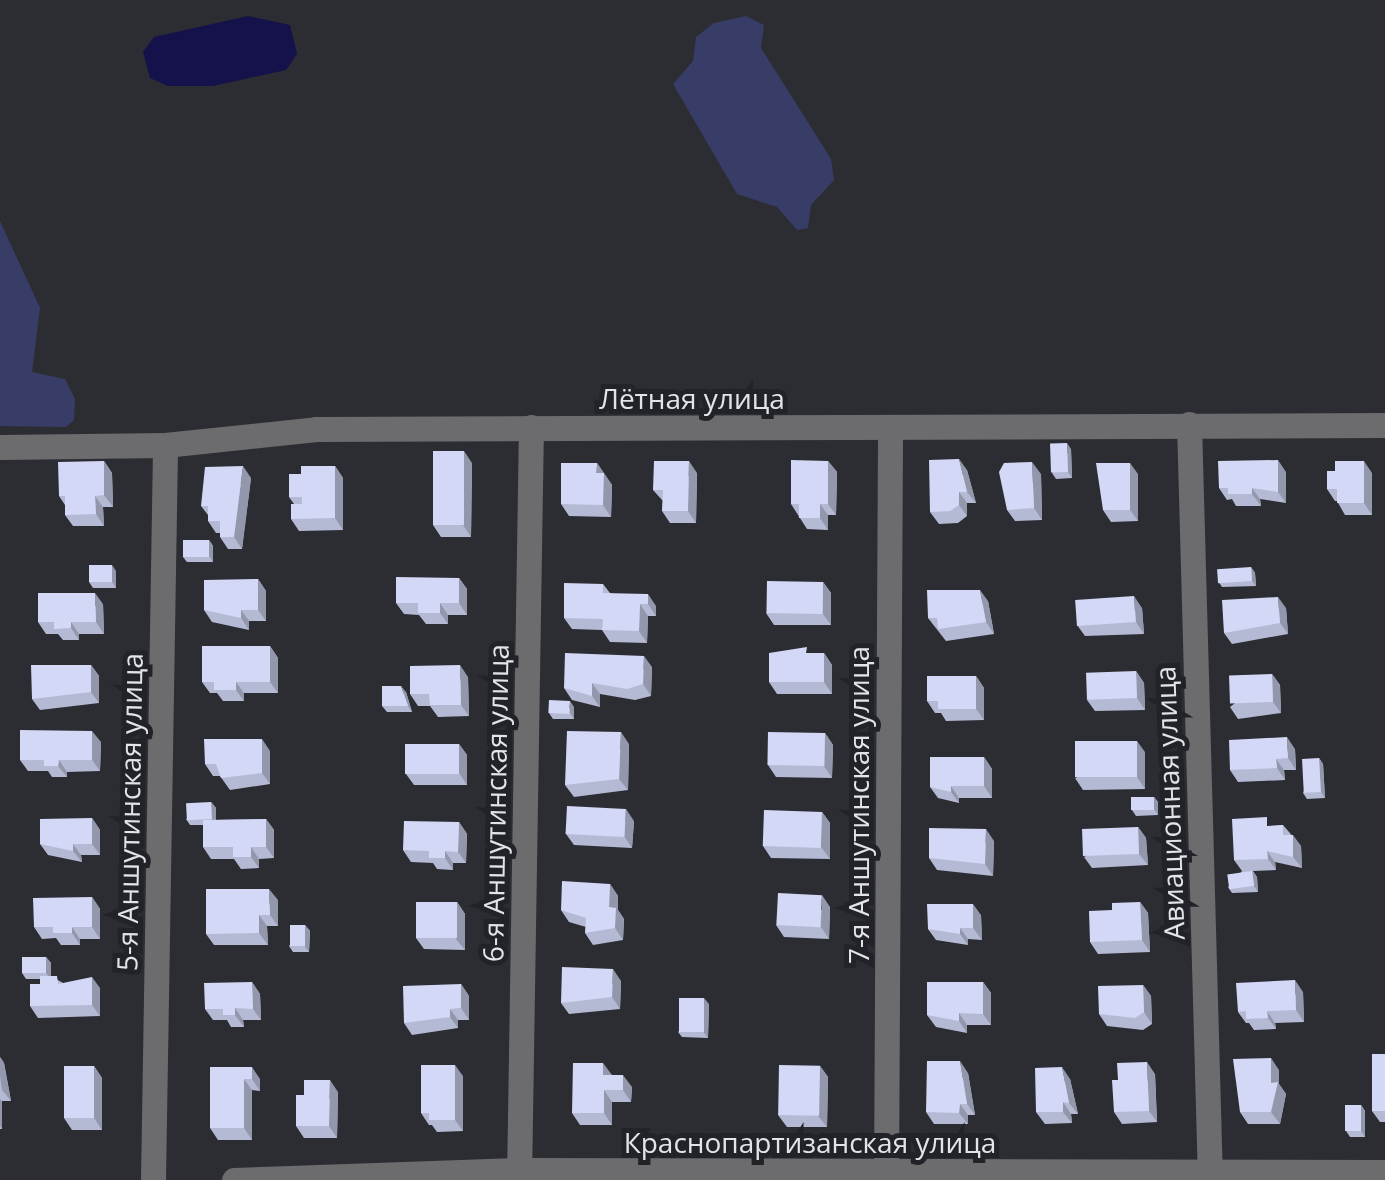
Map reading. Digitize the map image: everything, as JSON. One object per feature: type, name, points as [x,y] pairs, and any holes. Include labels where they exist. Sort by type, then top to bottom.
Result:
[{"type":"street","name":"Авиационная улица","points":[[1188,424],[1210,1177]]},
{"type":"street","name":"Лётная улица","points":[[0,447],[165,445],[316,428],[890,430],[1385,425]]},
{"type":"street","name":"6-я Аншутинская улица","points":[[519,1175],[532,427]]},
{"type":"street","name":"7-я Аншутинская улица","points":[[886,1176],[890,430]]},
{"type":"street","name":"5-я Аншутинская улица","points":[[153,1180],[165,445]]},
{"type":"street","name":"Краснопартизанская улица","points":[[234,1180],[519,1175],[1210,1177],[1385,1172]]},
{"type":"shaded area","points":[[248,16],[290,25],[297,54],[286,70],[213,86],[168,86],[150,78],[143,52],[154,37]]},
{"type":"shaded area","points":[[746,16],[764,25],[761,48],[831,159],[834,180],[811,205],[808,228],[797,230],[777,207],[737,194],[673,84],[693,61],[696,37],[714,23]]},
{"type":"shaded area","points":[[0,221],[40,308],[32,372],[65,379],[75,399],[74,420],[66,427],[0,426]]},
{"type":"building","points":[[1067,443],[1068,472],[1051,473],[1050,444]]},
{"type":"building","points":[[433,451],[464,451],[464,525],[433,525]]},
{"type":"building","points":[[959,459],[967,492],[959,492],[959,505],[950,511],[930,512],[929,460]]},
{"type":"building","points":[[791,460],[828,461],[828,504],[820,504],[820,518],[799,518],[799,504],[791,504]]},
{"type":"building","points":[[1278,460],[1278,492],[1252,488],[1252,494],[1228,494],[1228,488],[1219,488],[1218,461]]},
{"type":"building","points":[[104,461],[104,495],[95,496],[96,514],[65,515],[65,496],[59,496],[58,462]]},
{"type":"building","points":[[654,461],[689,461],[688,511],[662,511],[663,490],[653,490]]},
{"type":"building","points":[[1335,461],[1364,461],[1364,503],[1337,503],[1337,489],[1327,489],[1327,471],[1335,471]]},
{"type":"building","points":[[1032,462],[1034,508],[1007,510],[999,472],[1004,463]]},
{"type":"building","points":[[561,463],[597,463],[596,473],[604,473],[603,505],[561,504]]},
{"type":"building","points":[[1096,463],[1130,463],[1130,510],[1103,510]]},
{"type":"building","points":[[243,466],[234,537],[220,537],[220,521],[208,521],[208,506],[201,506],[205,467]]},
{"type":"building","points":[[301,466],[335,466],[335,518],[291,519],[291,504],[302,504],[302,497],[289,497],[289,474],[301,474]]},
{"type":"building","points":[[183,540],[209,540],[209,557],[183,557]]},
{"type":"building","points":[[89,565],[112,565],[112,582],[89,582]]},
{"type":"building","points":[[1251,567],[1252,581],[1218,583],[1217,569]]},
{"type":"building","points":[[396,577],[459,578],[459,603],[440,603],[440,613],[418,613],[418,603],[396,603]]},
{"type":"building","points":[[258,579],[258,610],[241,610],[241,618],[204,610],[204,580]]},
{"type":"building","points":[[767,581],[823,582],[822,614],[766,613]]},
{"type":"building","points":[[564,583],[603,584],[603,593],[648,594],[648,604],[640,604],[639,631],[602,630],[603,619],[564,618]]},
{"type":"building","points":[[927,590],[980,590],[986,622],[938,629],[937,618],[928,618]]},
{"type":"building","points":[[38,593],[95,593],[96,622],[71,622],[71,628],[54,629],[54,622],[38,622]]},
{"type":"building","points":[[1134,596],[1136,622],[1077,626],[1075,600]]},
{"type":"building","points":[[1278,597],[1280,623],[1224,633],[1222,600]]},
{"type":"building","points":[[202,646],[270,646],[270,682],[236,682],[236,690],[214,690],[214,682],[202,682]]},
{"type":"building","points":[[807,647],[806,653],[824,653],[824,682],[769,682],[769,653]]},
{"type":"building","points":[[565,653],[644,656],[643,684],[627,689],[592,683],[592,696],[564,688]]},
{"type":"building","points":[[31,665],[91,665],[91,692],[32,699]]},
{"type":"building","points":[[460,665],[461,705],[430,705],[429,694],[410,694],[410,666]]},
{"type":"building","points":[[1136,671],[1137,698],[1087,700],[1086,673]]},
{"type":"building","points":[[1272,674],[1273,702],[1230,703],[1229,676]]},
{"type":"building","points":[[927,676],[976,676],[976,709],[938,709],[938,701],[927,701]]},
{"type":"building","points":[[382,686],[401,686],[408,706],[382,706]]},
{"type":"building","points":[[549,700],[570,701],[569,714],[548,713]]},
{"type":"building","points":[[20,730],[92,731],[92,760],[59,760],[58,766],[44,766],[44,760],[20,760]]},
{"type":"building","points":[[567,731],[621,732],[619,779],[565,785]]},
{"type":"building","points":[[768,732],[825,733],[824,766],[767,765]]},
{"type":"building","points":[[1287,737],[1288,758],[1276,759],[1277,768],[1230,770],[1229,740]]},
{"type":"building","points":[[204,739],[262,739],[262,773],[221,778],[216,764],[205,764]]},
{"type":"building","points":[[1075,741],[1137,741],[1137,777],[1075,777]]},
{"type":"building","points":[[405,744],[459,744],[459,774],[405,774]]},
{"type":"building","points":[[930,757],[984,757],[984,786],[951,786],[951,792],[930,787]]},
{"type":"building","points":[[1319,758],[1321,792],[1304,793],[1302,759]]},
{"type":"building","points":[[1131,797],[1154,797],[1154,810],[1131,810]]},
{"type":"building","points":[[211,802],[212,819],[187,820],[186,803]]},
{"type":"building","points":[[567,806],[626,809],[624,837],[566,834]]},
{"type":"building","points":[[764,810],[822,812],[821,848],[763,846]]},
{"type":"building","points":[[1267,817],[1267,826],[1283,825],[1283,835],[1293,835],[1293,857],[1267,851],[1268,859],[1234,860],[1232,819]]},
{"type":"building","points":[[92,818],[92,844],[73,844],[73,851],[40,844],[40,819]]},
{"type":"building","points":[[266,819],[266,847],[251,847],[251,857],[233,857],[233,847],[203,847],[203,820]]},
{"type":"building","points":[[404,821],[459,822],[458,852],[445,851],[445,858],[429,858],[429,851],[403,850]]},
{"type":"building","points":[[1138,827],[1139,854],[1083,856],[1082,829]]},
{"type":"building","points":[[929,828],[986,829],[985,864],[929,858]]},
{"type":"building","points":[[1252,871],[1254,886],[1229,889],[1227,874]]},
{"type":"building","points":[[562,881],[610,884],[609,907],[616,908],[615,928],[585,933],[586,918],[561,910]]},
{"type":"building","points":[[206,889],[269,889],[270,915],[259,915],[259,933],[206,934]]},
{"type":"building","points":[[778,893],[822,895],[820,927],[776,925]]},
{"type":"building","points":[[92,897],[92,927],[72,927],[72,933],[53,933],[53,927],[34,927],[33,898]]},
{"type":"building","points":[[416,902],[457,902],[457,938],[416,938]]},
{"type":"building","points":[[1140,902],[1142,940],[1090,942],[1089,911],[1112,910],[1112,903]]},
{"type":"building","points":[[927,904],[973,904],[973,928],[960,928],[960,934],[928,929]]},
{"type":"building","points":[[290,925],[305,925],[305,946],[290,946]]},
{"type":"building","points":[[22,957],[46,957],[46,973],[22,973]]},
{"type":"building","points":[[562,967],[613,969],[612,997],[561,1003]]},
{"type":"building","points":[[40,976],[57,976],[58,984],[92,977],[92,1005],[30,1006],[30,984],[40,984]]},
{"type":"building","points":[[1295,980],[1296,1010],[1267,1011],[1268,1018],[1246,1019],[1246,1011],[1238,1012],[1236,983]]},
{"type":"building","points":[[252,982],[253,1009],[235,1008],[235,1015],[223,1015],[223,1009],[205,1009],[204,983]]},
{"type":"building","points":[[927,982],[983,982],[983,1014],[959,1013],[959,1021],[927,1015]]},
{"type":"building","points":[[461,984],[461,1008],[450,1009],[450,1017],[404,1023],[403,986]]},
{"type":"building","points":[[1143,985],[1144,1012],[1135,1018],[1099,1014],[1098,986]]},
{"type":"building","points":[[679,998],[704,998],[704,1032],[679,1032]]},
{"type":"building","points":[[1372,1054],[1385,1054],[1385,1111],[1372,1111]]},
{"type":"building","points":[[1271,1058],[1271,1083],[1278,1082],[1271,1112],[1240,1112],[1233,1059]]},
{"type":"building","points":[[927,1061],[960,1061],[967,1104],[960,1104],[959,1113],[926,1112]]},
{"type":"building","points":[[1147,1062],[1149,1111],[1114,1112],[1112,1080],[1118,1080],[1117,1063]]},
{"type":"building","points":[[573,1063],[603,1063],[603,1075],[623,1075],[623,1090],[604,1090],[604,1113],[572,1113]]},
{"type":"building","points":[[421,1065],[455,1065],[455,1120],[429,1120],[429,1113],[421,1113]]},
{"type":"building","points":[[779,1065],[820,1066],[819,1116],[778,1115]]},
{"type":"building","points":[[64,1066],[94,1066],[94,1118],[64,1118]]},
{"type":"building","points":[[210,1067],[252,1067],[252,1079],[244,1079],[244,1128],[210,1128]]},
{"type":"building","points":[[1062,1067],[1069,1103],[1063,1102],[1063,1112],[1036,1112],[1035,1068]]},
{"type":"building","points":[[304,1080],[330,1080],[329,1126],[296,1126],[296,1095],[304,1095]]},
{"type":"building","points":[[1345,1105],[1361,1105],[1361,1131],[1345,1131]]}]
